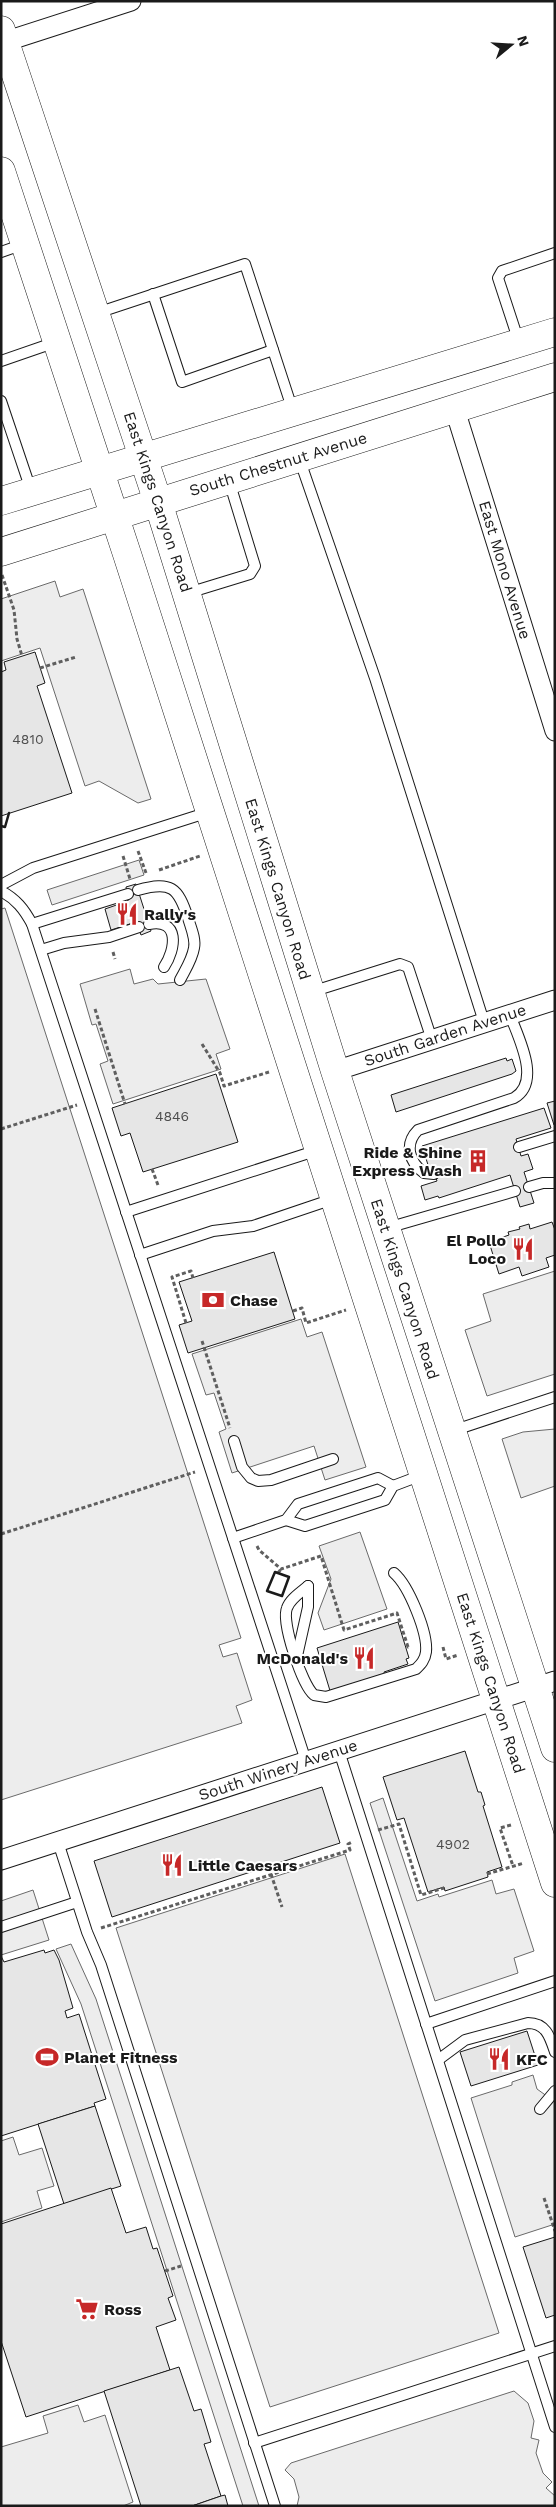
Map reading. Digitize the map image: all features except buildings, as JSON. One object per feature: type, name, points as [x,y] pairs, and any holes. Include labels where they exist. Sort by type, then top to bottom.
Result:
[{"type":"main road","name":"East Kings Canyon Road","points":[[3,38],[144,458],[310,992],[451,1431],[545,1684],[555,1748]]},
{"type":"main road","name":"East Kings Canyon Road","points":[[1,171],[13,248],[57,342],[555,1883]]},
{"type":"main road","points":[[1,502],[555,332]]},
{"type":"main road","name":"South Chestnut Avenue","points":[[1,552],[555,377]]},
{"type":"street","points":[[3,38],[131,1]]},
{"type":"street","name":"East Mono Avenue","points":[[455,410],[555,731]]},
{"type":"street","name":"South Garden Avenue","points":[[335,1071],[555,1000]]},
{"type":"street","name":"South Winery Avenue","points":[[1,1860],[545,1684]]},
{"type":"lane","points":[[520,343],[498,278],[502,270],[555,253]]},
{"type":"lane","points":[[96,313],[245,264],[293,413]]},
{"type":"lane","points":[[153,294],[182,382],[272,350]]},
{"type":"lane","points":[[1,361],[57,342]]},
{"type":"lane","points":[[1,401],[31,492]]},
{"type":"lane","points":[[299,458],[375,678],[484,1022]]},
{"type":"lane","points":[[187,593],[250,574],[254,566],[228,480]]},
{"type":"lane","points":[[1,885],[33,868],[210,811]]},
{"type":"lane","points":[[142,889],[156,886],[168,887],[182,900],[195,944],[192,957],[180,980]]},
{"type":"lane","points":[[1,891],[12,896],[25,910],[32,924],[306,1761]]},
{"type":"lane","points":[[32,924],[128,894]]},
{"type":"lane","points":[[40,950],[64,943],[108,937],[144,926],[164,925],[170,930],[175,945],[172,955],[164,967]]},
{"type":"lane","points":[[310,992],[400,964],[408,967],[432,1040]]},
{"type":"lane","points":[[434,1174],[424,1173],[412,1161],[409,1145],[412,1136],[418,1130],[514,1098],[525,1088],[528,1076],[526,1064],[510,1014]]},
{"type":"lane","points":[[519,1147],[555,1136]]},
{"type":"lane","points":[[126,1212],[318,1149]]},
{"type":"lane","points":[[529,1187],[543,1183],[555,1183]]},
{"type":"lane","points":[[386,1228],[515,1191]]},
{"type":"lane","points":[[140,1255],[213,1231],[253,1226],[334,1199]]},
{"type":"lane","points":[[451,1431],[555,1398]]},
{"type":"lane","points":[[234,1441],[242,1467],[247,1474],[258,1481],[271,1480],[333,1459]]},
{"type":"lane","points":[[286,1520],[305,1526],[385,1500],[393,1486],[424,1475]]},
{"type":"lane","points":[[233,1538],[286,1520],[298,1504],[378,1478],[393,1486]]},
{"type":"lane","points":[[297,1657],[308,1607],[308,1586],[290,1602],[285,1617],[304,1681],[309,1691],[319,1697],[326,1697],[416,1669],[424,1659],[425,1642],[411,1596],[404,1583],[394,1574]]},
{"type":"lane","points":[[339,1750],[555,2427]]},
{"type":"lane","points":[[58,1842],[86,1932],[101,1965],[275,2506]]},
{"type":"lane","points":[[1,1927],[77,1902]]},
{"type":"lane","points":[[426,2024],[555,1981]]},
{"type":"lane","points":[[438,2060],[465,2040],[528,2023],[536,2023],[547,2032],[555,2052]]},
{"type":"lane","points":[[540,2109],[555,2092]]},
{"type":"lane","points":[[254,2443],[555,2346]]},
{"type":"lane","points":[[548,2406],[555,2398]]},
{"type":"path","points":[[1,573],[14,610],[17,639],[22,656]]},
{"type":"path","points":[[40,668],[76,657]]},
{"type":"path","points":[[133,836],[146,874],[142,889]]},
{"type":"path","points":[[118,841],[131,882]]},
{"type":"path","points":[[146,874],[222,849]]},
{"type":"path","points":[[95,1009],[125,1104]]},
{"type":"path","points":[[202,1044],[220,1073],[224,1086],[291,1065]]},
{"type":"path","points":[[1,1129],[76,1105],[94,1113]]},
{"type":"path","points":[[186,1323],[172,1277],[190,1271],[193,1278]]},
{"type":"path","points":[[293,1311],[302,1308],[306,1323],[368,1302]]},
{"type":"path","points":[[202,1341],[234,1441]]},
{"type":"path","points":[[1,1534],[196,1471],[212,1475]]},
{"type":"path","points":[[253,1531],[259,1550],[281,1569]]},
{"type":"path","points":[[278,1573],[281,1569],[321,1556],[344,1630],[397,1613],[408,1647],[439,1637],[446,1659],[480,1648]]},
{"type":"path","points":[[487,1874],[513,1866],[500,1828],[534,1817]]},
{"type":"path","points":[[399,1824],[421,1895],[444,1888]]},
{"type":"path","points":[[86,1932],[350,1850],[348,1844]]},
{"type":"path","points":[[271,1874],[282,1907]]},
{"type":"path","points":[[544,2198],[555,2231]]},
{"type":"shaded area","points":[[55,581],[60,597],[83,589],[151,799],[138,803],[99,781],[85,786],[40,648],[1,661],[1,599]]},
{"type":"shaded area","points":[[139,860],[144,875],[52,905],[47,890]]},
{"type":"shaded area","points":[[5,908],[241,1638],[219,1645],[223,1657],[237,1653],[252,1700],[236,1706],[242,1723],[1,1800],[1,909]]},
{"type":"shaded area","points":[[130,969],[134,984],[153,979],[158,984],[206,979],[230,1049],[216,1054],[221,1069],[113,1104],[100,1064],[108,1061],[96,1024],[92,1025],[80,984]]},
{"type":"shaded area","points":[[555,1271],[555,1374],[487,1396],[465,1330],[491,1321],[483,1294]]},
{"type":"shaded area","points":[[301,1319],[307,1337],[322,1332],[366,1467],[325,1480],[314,1446],[232,1473],[219,1432],[226,1429],[214,1393],[206,1395],[192,1354]]},
{"type":"shaded area","points":[[555,1429],[555,1486],[521,1498],[502,1439],[523,1432]]},
{"type":"shaded area","points":[[360,1532],[387,1609],[324,1630],[318,1613],[331,1579],[319,1546]]},
{"type":"shaded area","points":[[383,1798],[417,1901],[438,1894],[439,1897],[492,1880],[496,1894],[514,1889],[534,1951],[514,1958],[518,1973],[435,2001],[370,1803]]},
{"type":"shaded area","points":[[345,1854],[499,2333],[270,2407],[116,1928]]},
{"type":"shaded area","points":[[33,1890],[49,1940],[1,1955],[1,1901]]},
{"type":"shaded area","points":[[71,1944],[96,1999],[259,2506],[243,2506],[81,2004],[56,1949]]},
{"type":"shaded area","points":[[533,2075],[537,2089],[555,2102],[555,2224],[515,2237],[471,2098],[512,2085],[512,2082]]},
{"type":"shaded area","points":[[13,2137],[19,2155],[42,2148],[54,2186],[37,2191],[42,2208],[1,2222],[1,2141]]},
{"type":"shaded area","points":[[514,2391],[528,2403],[534,2421],[531,2438],[539,2440],[536,2453],[543,2473],[552,2482],[546,2488],[555,2496],[555,2506],[297,2506],[299,2497],[294,2479],[285,2470],[291,2463]]},
{"type":"shaded area","points":[[78,2405],[84,2422],[105,2415],[133,2502],[123,2506],[1,2506],[1,2447],[48,2433],[43,2416]]},
{"type":"wall","points":[[1,826],[5,827],[9,813]]},
{"type":"wall","points":[[275,1572],[289,1577],[282,1596],[267,1591],[275,1572]]},
{"type":"place","name":"Rally's","points":[[127,914]]},
{"type":"place","name":"Ride & Shine Express Wash","points":[[478,1161]]},
{"type":"place","name":"El Pollo Loco","points":[[523,1249]]},
{"type":"place","name":"Chase","points":[[213,1300]]},
{"type":"place","name":"McDonald's","points":[[364,1658]]},
{"type":"place","name":"Little Caesars","points":[[172,1865]]},
{"type":"place","name":"Planet Fitness","points":[[47,2057]]},
{"type":"place","name":"KFC","points":[[499,2059]]},
{"type":"place","name":"Ross","points":[[87,2309]]}]
